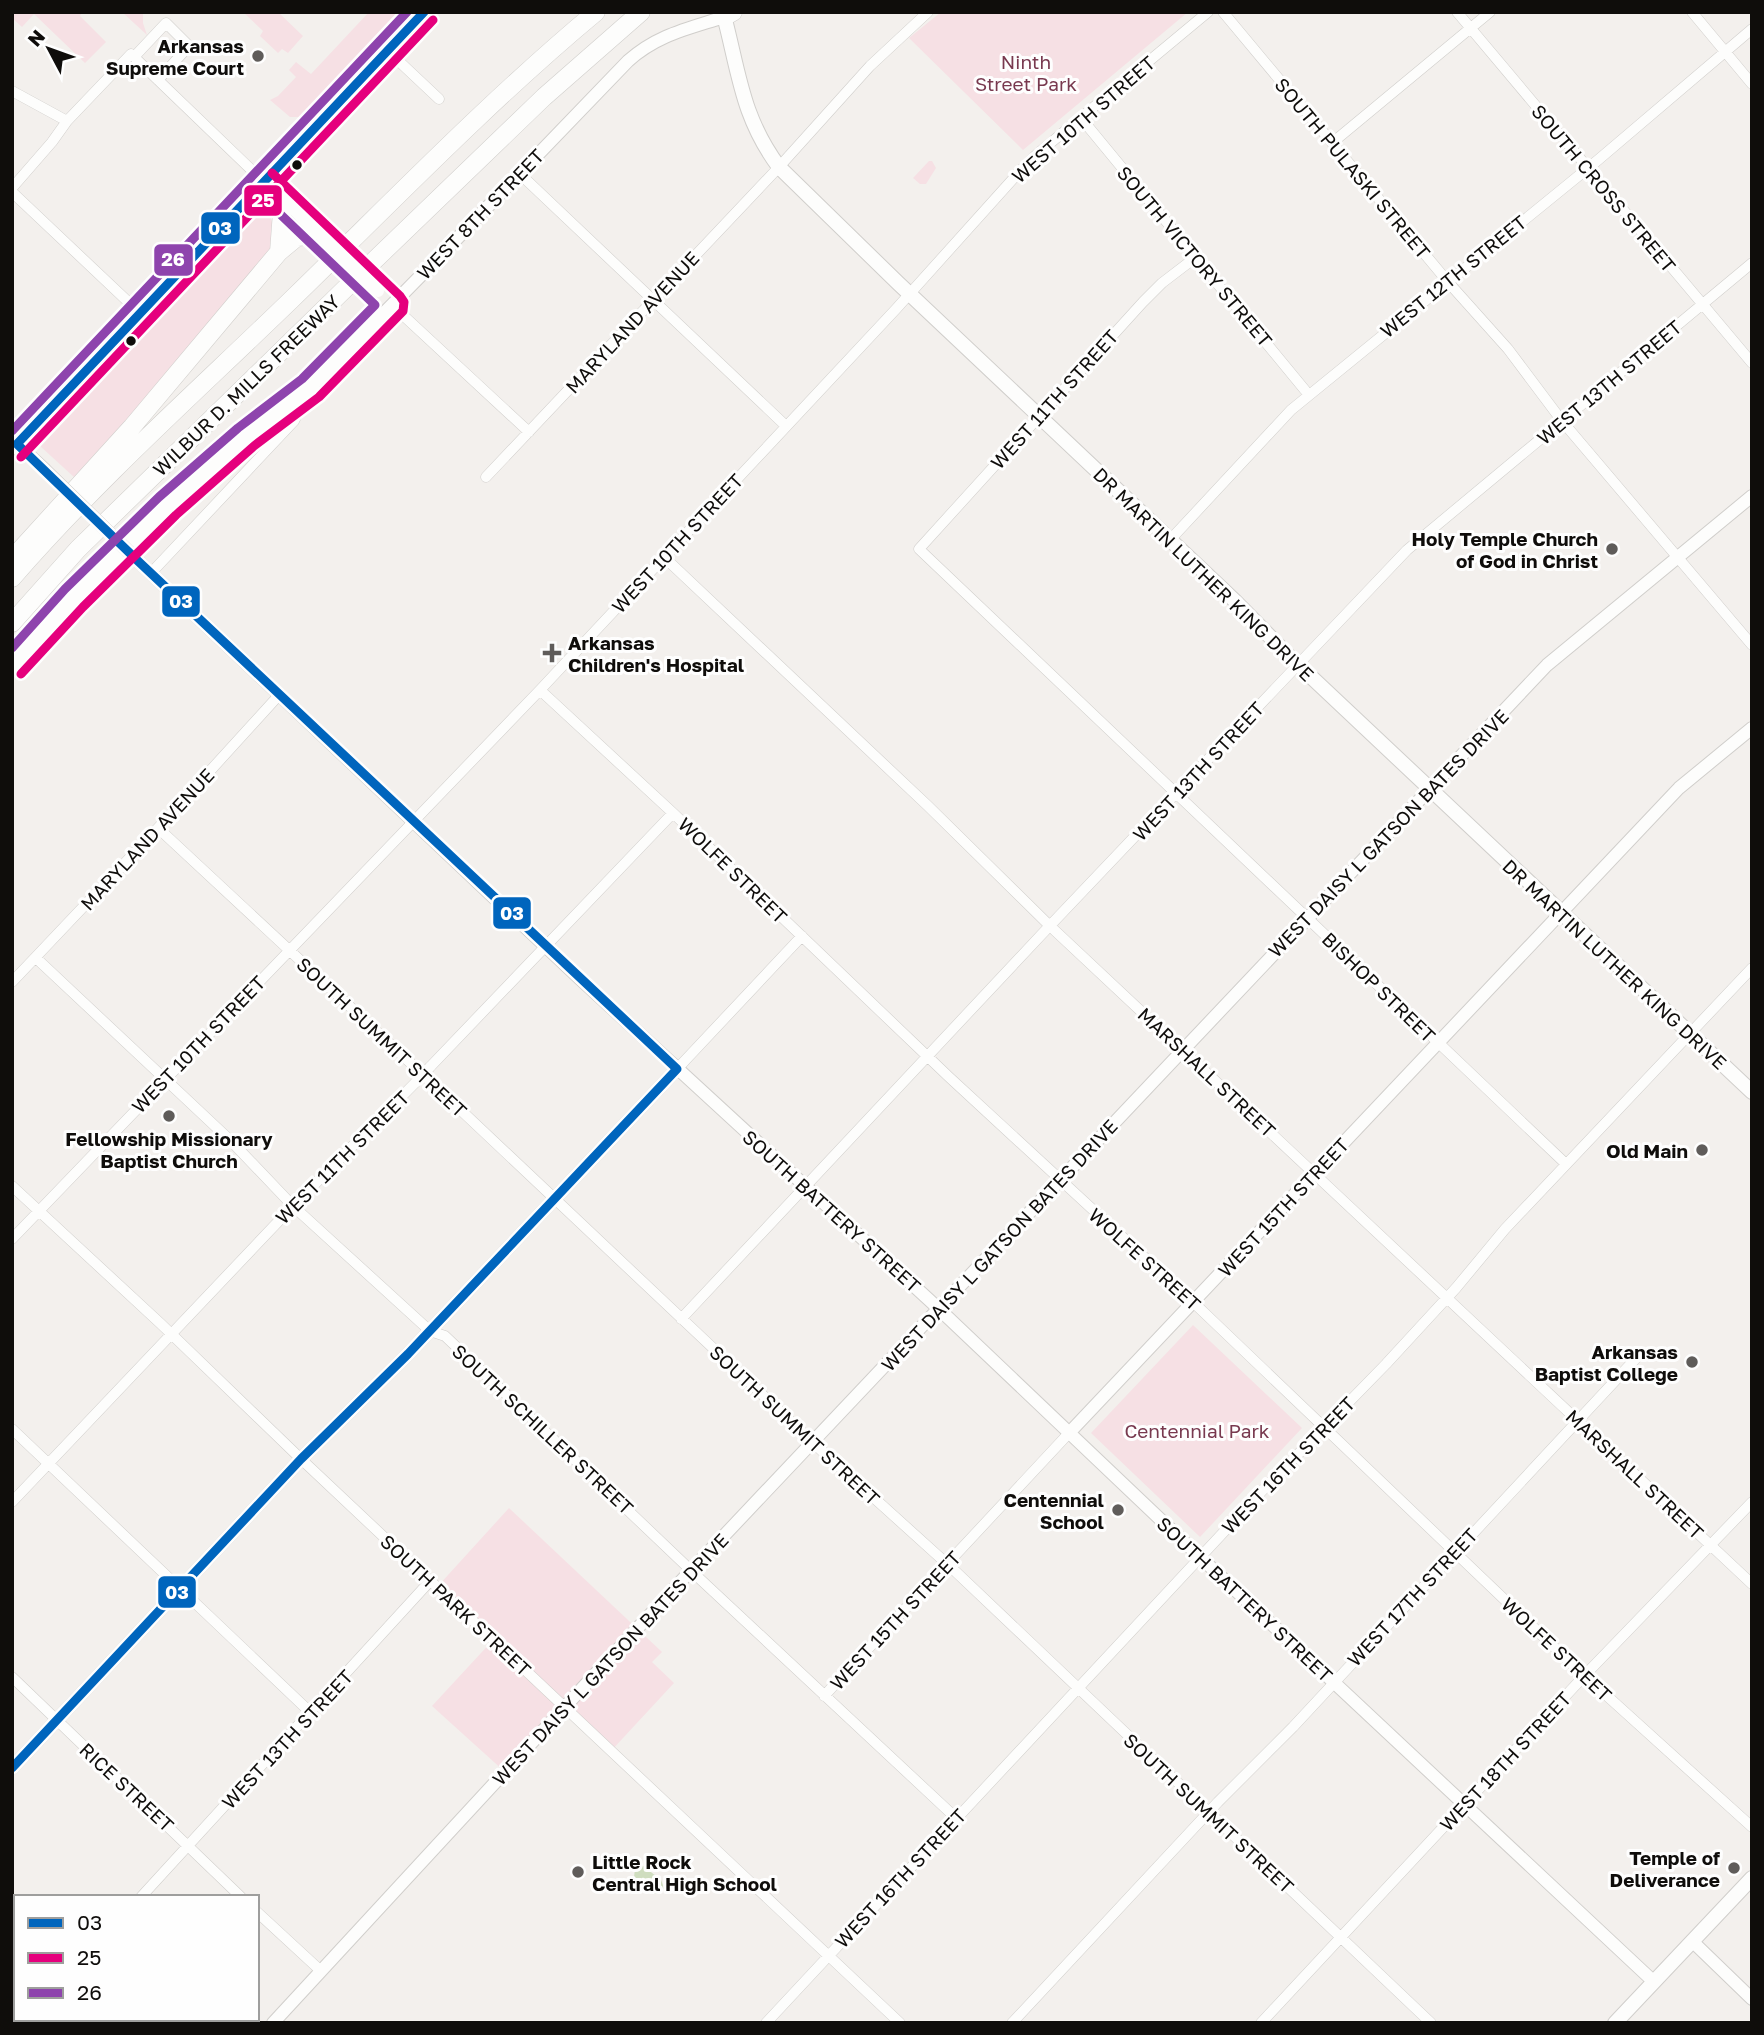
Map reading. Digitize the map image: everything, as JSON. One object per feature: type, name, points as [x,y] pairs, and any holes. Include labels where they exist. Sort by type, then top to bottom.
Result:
[{"type":"highway","name":"WILBUR D. MILLS FREEWAY","points":[[12,578],[94,490],[462,135],[596,12]]},
{"type":"highway","name":"WILBUR D. MILLS FREEWAY","points":[[12,623],[88,539],[346,288],[544,97],[641,12]]},
{"type":"highway","points":[[271,188],[282,212],[279,251]]},
{"type":"highway","points":[[12,559],[132,426],[279,251],[297,237],[320,235]]},
{"type":"highway","points":[[12,666],[74,598],[168,506],[246,438],[310,388]]},
{"type":"main road","name":"DR MARTIN LUTHER KING DRIVE","points":[[727,14],[747,111],[764,147],[779,167],[1298,664],[1752,1093]]},
{"type":"main road","points":[[1615,2023],[1752,1878]]},
{"type":"street","points":[[14,444],[141,313],[271,188],[388,51],[425,12]]},
{"type":"street","name":"MARYLAND AVENUE","points":[[486,477],[779,167],[870,66],[928,12]]},
{"type":"street","name":"WEST 10TH STREET","points":[[12,1239],[540,690],[1021,170],[1208,12]]},
{"type":"street","name":"SOUTH PULASKI STREET","points":[[1223,12],[1448,282],[1508,349],[1562,421],[1752,645]]},
{"type":"street","name":"SOUTH CROSS STREET","points":[[1457,12],[1752,363]]},
{"type":"street","points":[[1332,144],[1490,12]]},
{"type":"street","points":[[1692,12],[1752,84]]},
{"type":"street","name":"WEST 8TH STREET","points":[[151,573],[294,421],[310,388],[637,53],[664,36],[727,14]]},
{"type":"street","points":[[141,313],[12,190],[67,121],[166,23],[189,46],[158,79]]},
{"type":"street","name":"WEST 12TH STREET","points":[[1170,540],[1279,421],[1752,29]]},
{"type":"street","points":[[388,51],[439,99]]},
{"type":"street","points":[[133,56],[529,432]]},
{"type":"street","points":[[12,91],[67,121]]},
{"type":"street","name":"SOUTH VICTORY STREET","points":[[1081,118],[1309,395]]},
{"type":"street","points":[[519,173],[786,426]]},
{"type":"street","name":"WEST 11TH STREET","points":[[919,549],[1143,302],[1162,283],[1196,257]]},
{"type":"street","name":"WEST 13TH STREET","points":[[681,1319],[1415,542],[1752,263]]},
{"type":"street","name":"SOUTH BATTERY STREET","points":[[14,444],[44,469],[547,947],[939,1309],[1653,1982]]},
{"type":"street","name":"WEST DAISY L GATSON BATES DRIVE","points":[[273,2023],[564,1707],[1307,916],[1554,658],[1752,496]]},
{"type":"street","name":"BISHOP STREET","points":[[919,549],[1566,1164]]},
{"type":"street","name":"MARSHALL STREET","points":[[664,557],[928,806],[1050,926],[1752,1584]]},
{"type":"street","name":"WOLFE STREET","points":[[540,690],[1059,1180],[1194,1303],[1585,1675],[1752,1827]]},
{"type":"street","name":"MARYLAND AVENUE","points":[[12,982],[280,694]]},
{"type":"street","name":"WEST 15TH STREET","points":[[824,1696],[1679,788],[1752,728]]},
{"type":"street","name":"WEST 11TH STREET","points":[[12,1502],[171,1333],[547,947],[673,813]]},
{"type":"street","name":"SOUTH SUMMIT STREET","points":[[158,828],[946,1564],[1432,2023]]},
{"type":"street","points":[[12,1769],[301,1459],[430,1331],[802,936]]},
{"type":"street","name":"SOUTH SCHILLER STREET","points":[[36,958],[232,1142],[293,1206],[430,1331],[444,1336],[956,1818]]},
{"type":"street","name":"WEST 16TH STREET","points":[[766,2023],[1448,1297],[1505,1229],[1752,968]]},
{"type":"street","name":"SOUTH PARK STREET","points":[[12,1186],[900,2023]]},
{"type":"street","name":"WEST 17TH STREET","points":[[1012,2023],[1640,1354]]},
{"type":"street","points":[[12,1429],[311,1713]]},
{"type":"street","name":"WEST 18TH STREET","points":[[1261,2023],[1585,1675],[1752,1502]]},
{"type":"street","name":"WEST 13TH STREET","points":[[143,1895],[431,1580]]},
{"type":"street","name":"RICE STREET","points":[[12,1677],[239,1895]]},
{"type":"street","points":[[259,1914],[321,1971]]},
{"type":"street","points":[[1692,1941],[1752,1999]]},
{"type":"green space","points":[[12,12],[82,12],[80,16],[106,42],[85,63],[34,14],[22,27],[12,18]]},
{"type":"green space","points":[[122,12],[143,12],[147,35]]},
{"type":"green space","points":[[243,12],[278,12],[303,36],[288,53],[282,49],[278,53],[260,36],[263,31]]},
{"type":"green space","points":[[369,12],[404,12],[308,117],[290,117],[270,100],[278,96],[296,77],[289,70],[296,62],[311,74]]},
{"type":"green space","name":"Ninth Street Park","points":[[941,12],[1188,12],[1023,150],[909,38]]},
{"type":"green space","points":[[932,161],[936,168],[926,184],[920,184],[913,178]]},
{"type":"green space","points":[[267,208],[274,231],[268,253],[160,384],[75,478],[40,446],[41,440],[245,223],[259,209]]},
{"type":"green space","name":"Centennial Park","points":[[1193,1325],[1302,1428],[1200,1537],[1091,1433]]},
{"type":"green space","points":[[509,1508],[662,1652],[652,1662],[674,1683],[611,1751],[564,1708],[505,1772],[432,1706],[493,1640],[438,1586]]},
{"type":"shaded area","points":[[642,1865],[661,1880],[664,1888],[661,1893],[653,1894],[634,1877],[635,1869]]},
{"type":"transit line","name":"26","points":[[12,431],[407,12]]},
{"type":"transit line","name":"03","points":[[17,444],[424,12]]},
{"type":"transit line","name":"25","points":[[21,457],[433,20]]},
{"type":"transit line","name":"25","points":[[21,674],[83,607],[176,515],[254,446],[319,397],[403,311],[404,302],[400,296],[272,173]]},
{"type":"transit line","name":"26","points":[[12,648],[65,589],[159,497],[238,428],[302,379],[375,305],[256,191]]},
{"type":"transit line","name":"03","points":[[17,444],[677,1069]]},
{"type":"transit line","name":"03","points":[[12,1768],[301,1459],[408,1354],[677,1069]]},
{"type":"place","name":"Arkansas Supreme Court","points":[[258,56]]},
{"type":"place","name":"Holy Temple Church of God in Christ","points":[[1612,549]]},
{"type":"place","name":"Arkansas Children's Hospital","points":[[552,653]]},
{"type":"place","name":"Fellowship Missionary Baptist Church","points":[[169,1116]]},
{"type":"place","name":"Old Main","points":[[1702,1150]]},
{"type":"place","name":"Arkansas Baptist College","points":[[1692,1362]]},
{"type":"place","name":"Centennial School","points":[[1118,1510]]},
{"type":"place","name":"Temple of Deliverance","points":[[1734,1868]]},
{"type":"place","name":"Little Rock Central High School","points":[[578,1872]]}]
